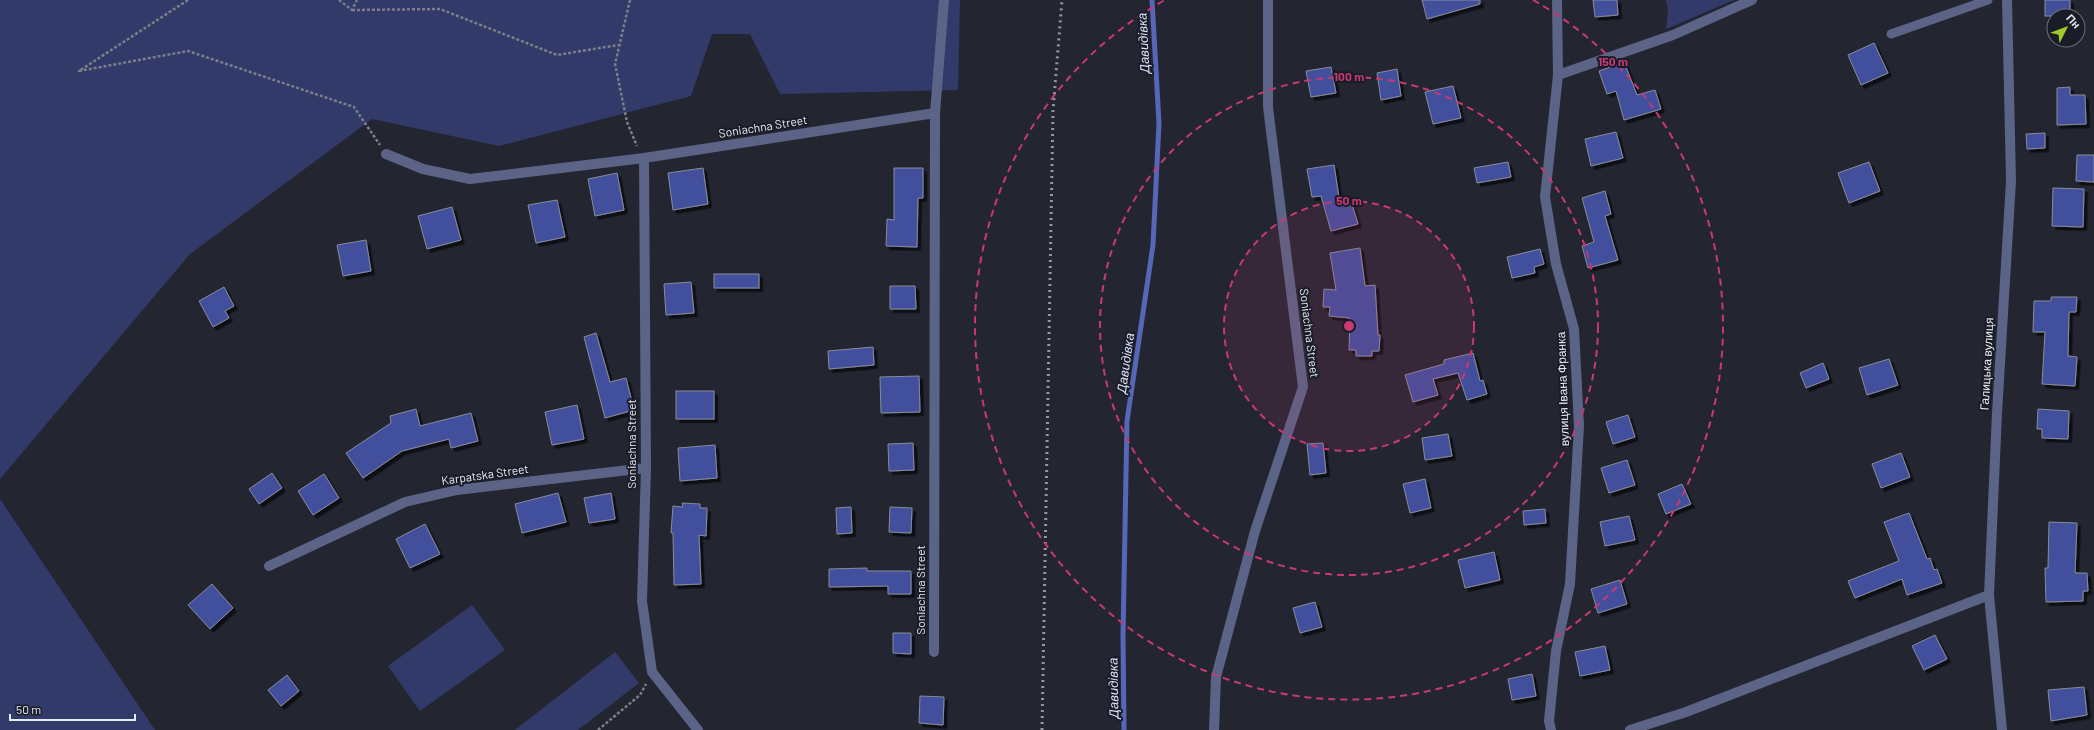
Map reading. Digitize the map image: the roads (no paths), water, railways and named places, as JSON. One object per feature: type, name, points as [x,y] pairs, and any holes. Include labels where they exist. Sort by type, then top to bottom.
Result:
[{"type":"street","points":[[935,113],[944,0]]},
{"type":"street","name":"Soniachna Street","points":[[1214,730],[1216,677],[1255,531],[1303,387],[1268,107],[1268,0]]},
{"type":"street","name":"вулиця Івана Франка","points":[[1551,730],[1549,721],[1556,651],[1570,584],[1579,426],[1574,329],[1556,264],[1544,196],[1558,75],[1557,0]]},
{"type":"street","points":[[1558,75],[1674,35],[1752,0]]},
{"type":"street","name":"Галицька вулиця","points":[[2002,730],[1989,595],[1997,413],[2011,181],[2007,0]]},
{"type":"street","name":"Soniachna Street","points":[[698,730],[652,672],[642,601],[646,468],[644,158],[935,113],[934,652]]},
{"type":"street","points":[[386,154],[423,169],[470,179],[644,158]]},
{"type":"street","name":"Karpatska Street","points":[[269,566],[405,502],[457,490],[646,468]]},
{"type":"street","points":[[1630,730],[1686,712],[1989,595]]},
{"type":"lane","points":[[1891,34],[1988,0]]},
{"type":"waterway","name":"Давидівка","points":[[1124,730],[1123,635],[1127,421],[1153,245],[1159,123],[1152,0]]},
{"type":"railway","points":[[1042,730],[1053,111],[1062,0]]}]
